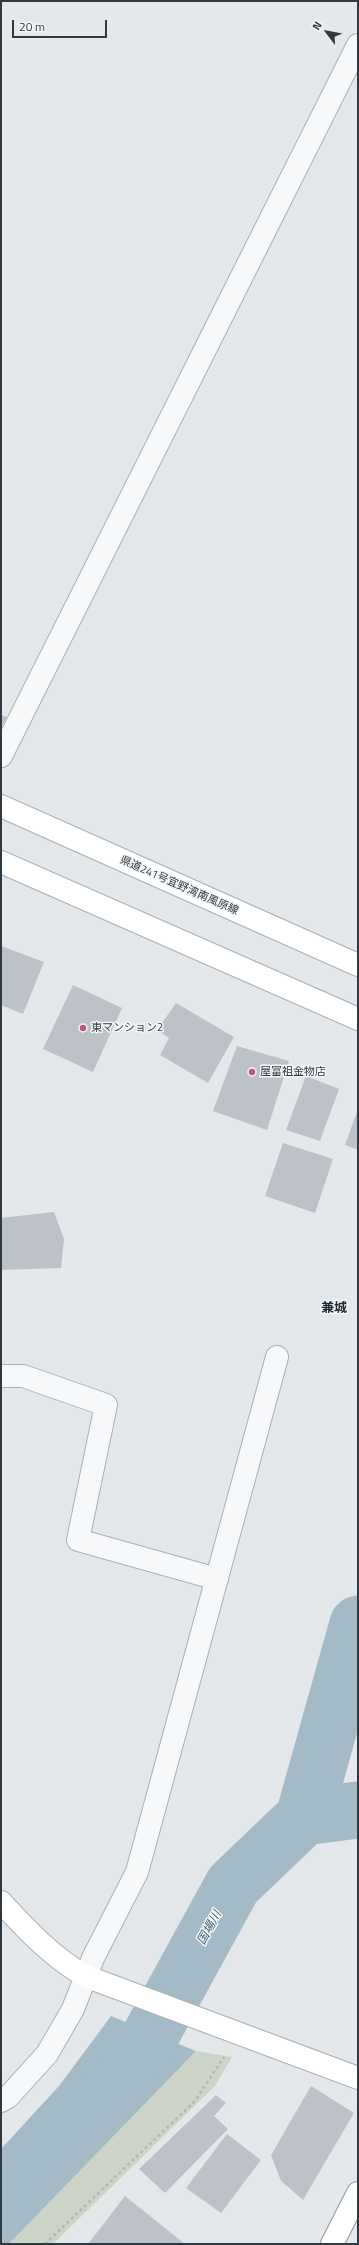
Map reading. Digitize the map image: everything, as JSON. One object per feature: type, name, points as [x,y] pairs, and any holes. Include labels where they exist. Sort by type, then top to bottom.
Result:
[{"type":"main road","name":"県道241号宜野湾南風原線","points":[[1,806],[358,966]]},
{"type":"main road","points":[[1,862],[358,1019]]},
{"type":"main road","points":[[1,1902],[38,1941],[65,1965],[85,1976],[358,2078]]},
{"type":"main road","points":[[332,2244],[358,2193]]},
{"type":"street","points":[[1,756],[358,45]]},
{"type":"street","points":[[1,2101],[8,2097],[47,2054],[73,2009],[85,1976],[137,1872],[278,1357]]},
{"type":"street","points":[[1,1376],[23,1376],[106,1405],[78,1540],[217,1579]]},
{"type":"path","points":[[45,2244],[195,2101],[233,2031]]},
{"type":"shaded area","points":[[196,2051],[232,2057],[215,2086],[53,2244],[9,2244]]},
{"type":"water","points":[[111,2016],[196,2051],[9,2244],[1,2244],[1,2149],[59,2086]]},
{"type":"building","points":[[1,715],[7,717],[1,727]]},
{"type":"building","points":[[1,946],[44,962],[23,1014],[1,1005]]},
{"type":"building","name":"東マンション2","points":[[73,985],[122,1008],[93,1072],[43,1049]]},
{"type":"building","points":[[176,1003],[234,1037],[208,1083],[160,1055],[169,1038],[157,1030]]},
{"type":"building","points":[[237,1046],[289,1061],[267,1130],[213,1111]]},
{"type":"building","points":[[306,1076],[339,1089],[320,1141],[286,1130]]},
{"type":"building","points":[[358,1109],[358,1150],[345,1145]]},
{"type":"building","points":[[283,1143],[333,1159],[315,1213],[265,1196]]},
{"type":"building","points":[[54,1212],[64,1239],[61,1268],[1,1270],[1,1218]]},
{"type":"building","points":[[311,2086],[354,2113],[303,2200],[281,2181],[271,2155]]},
{"type":"building","points":[[216,2095],[226,2103],[214,2116],[228,2129],[165,2193],[139,2169]]},
{"type":"building","points":[[227,2134],[261,2160],[221,2213],[186,2188]]},
{"type":"building","points":[[125,2196],[185,2244],[88,2244]]},
{"type":"waterway","name":"国場川","points":[[1,2201],[88,2116],[148,2040],[233,1885],[304,1817],[358,1624]]},
{"type":"waterway","points":[[304,1817],[358,1810]]},
{"type":"place","name":"東マンション2","points":[[83,1028]]},
{"type":"place","name":"屋富祖金物店","points":[[252,1072]]},
{"type":"district","name":"兼城","points":[[334,1309]]}]
